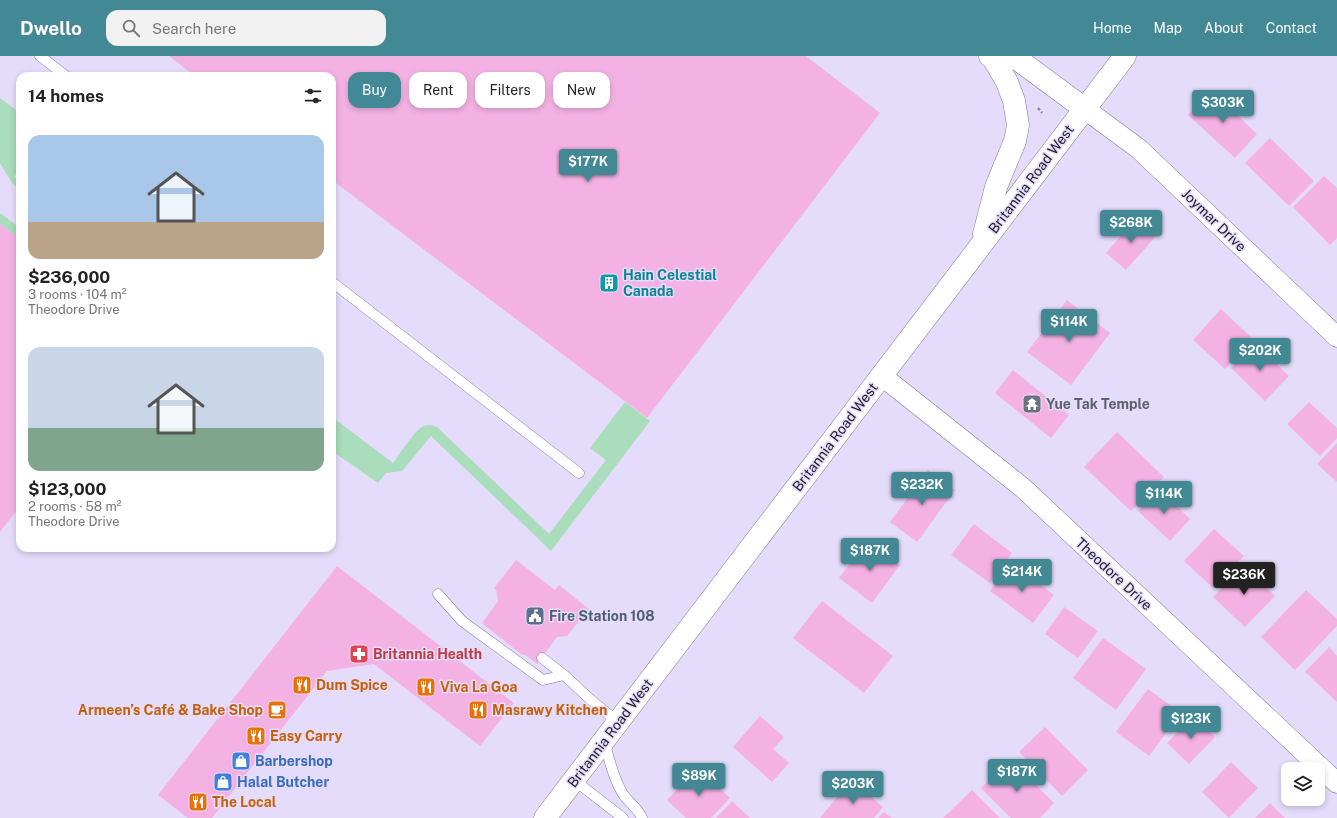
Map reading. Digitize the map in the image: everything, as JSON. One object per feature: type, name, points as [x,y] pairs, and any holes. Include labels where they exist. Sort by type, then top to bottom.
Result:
[{"type":"main road","points":[[982,244],[996,187],[1015,142],[1018,125],[1014,101],[1007,82],[993,58],[990,56]]},
{"type":"main road","points":[[1013,56],[1085,109]]},
{"type":"main road","name":"Britannia Road West","points":[[545,818],[1125,56]]},
{"type":"street","name":"Joymar Drive","points":[[1085,109],[1139,149],[1337,337]]},
{"type":"street","name":"Theodore Drive","points":[[882,376],[1023,488],[1337,782]]},
{"type":"lane","points":[[40,56],[61,72]]},
{"type":"lane","points":[[336,285],[579,473]]},
{"type":"lane","points":[[438,594],[462,621],[543,680],[564,675]]},
{"type":"lane","points":[[542,658],[618,722]]},
{"type":"lane","points":[[604,741],[618,785],[625,796],[640,812],[642,818]]},
{"type":"lane","points":[[574,780],[623,818]]},
{"type":"green space","points":[[0,98],[16,110],[16,174],[14,177],[16,179],[16,186],[12,183],[0,163]]},
{"type":"green space","points":[[0,213],[16,225],[16,236],[0,224]]},
{"type":"green space","points":[[625,402],[650,421],[551,551],[431,436],[402,471],[386,473],[378,483],[336,454],[336,420],[393,463],[420,428],[427,425],[437,427],[549,534],[606,460],[590,448]]},
{"type":"building","name":"Hain Celestial Canada","points":[[169,56],[806,56],[880,113],[647,418],[336,183],[336,72],[190,72]]},
{"type":"building","points":[[1211,90],[1257,134],[1235,158],[1188,115]]},
{"type":"building","points":[[1270,138],[1314,181],[1289,206],[1245,163]]},
{"type":"building","points":[[1324,176],[1337,188],[1337,238],[1330,245],[1293,207]]},
{"type":"building","points":[[1136,218],[1156,236],[1126,270],[1106,253]]},
{"type":"building","points":[[0,224],[16,236],[16,511],[0,532]]},
{"type":"building","points":[[1067,300],[1110,333],[1071,385],[1027,352]]},
{"type":"building","points":[[1221,309],[1253,339],[1225,369],[1193,340]]},
{"type":"building","points":[[1255,343],[1289,376],[1265,401],[1231,368]]},
{"type":"building","name":"Yue Tak Temple","points":[[1013,370],[1069,415],[1051,438],[995,393]]},
{"type":"building","points":[[1309,402],[1337,428],[1337,438],[1320,456],[1287,424]]},
{"type":"building","points":[[1117,432],[1164,477],[1131,511],[1084,467]]},
{"type":"building","points":[[1337,443],[1337,482],[1317,464]]},
{"type":"building","points":[[928,470],[955,490],[917,542],[890,522]]},
{"type":"building","points":[[1159,489],[1190,519],[1170,541],[1138,511]]},
{"type":"building","points":[[974,524],[1012,553],[990,583],[951,555]]},
{"type":"building","points":[[1214,529],[1244,556],[1213,588],[1184,561]]},
{"type":"building","points":[[867,541],[900,565],[872,603],[839,578]]},
{"type":"building","name":"Fire Station 108","points":[[516,560],[555,590],[559,585],[589,609],[567,636],[557,637],[537,664],[527,656],[521,654],[482,623],[498,601],[496,590],[494,588]]},
{"type":"building","points":[[1011,563],[1054,595],[1033,623],[990,591]]},
{"type":"building","points":[[337,566],[514,703],[480,746],[374,664],[327,671],[212,818],[188,818],[158,795]]},
{"type":"building","points":[[1243,566],[1275,596],[1245,627],[1213,597]]},
{"type":"building","points":[[1306,590],[1337,619],[1337,626],[1295,670],[1261,637]]},
{"type":"building","points":[[822,601],[893,656],[864,693],[793,638]]},
{"type":"building","points":[[1064,607],[1098,631],[1078,658],[1045,634]]},
{"type":"building","points":[[1103,638],[1146,669],[1116,710],[1073,678]]},
{"type":"building","points":[[1329,647],[1337,656],[1337,702],[1305,672]]},
{"type":"building","points":[[1148,689],[1181,713],[1149,756],[1116,732]]},
{"type":"building","points":[[760,716],[784,737],[773,749],[789,763],[772,782],[733,747]]},
{"type":"building","points":[[1193,716],[1215,737],[1189,764],[1167,743]]},
{"type":"building","points":[[1045,727],[1088,770],[1062,796],[1019,752]]},
{"type":"building","points":[[1010,759],[1054,803],[1040,818],[1011,818],[981,788]]},
{"type":"building","points":[[1231,762],[1258,788],[1229,818],[1202,792]]},
{"type":"building","points":[[698,768],[730,798],[711,818],[686,818],[667,800]]},
{"type":"building","points":[[851,780],[883,807],[874,818],[820,818]]},
{"type":"building","points":[[972,790],[1000,818],[943,818]]},
{"type":"building","points":[[732,801],[750,818],[716,818]]},
{"type":"building","points":[[1270,803],[1285,818],[1255,818]]},
{"type":"building","points":[[884,812],[892,818],[878,818]]},
{"type":"place","name":"Hain Celestial Canada","points":[[609,283]]},
{"type":"place","name":"Yue Tak Temple","points":[[1032,404]]},
{"type":"place","name":"Fire Station 108","points":[[535,616]]},
{"type":"place","name":"Britannia Health","points":[[359,654]]},
{"type":"place","name":"Dum Spice","points":[[302,685]]},
{"type":"place","name":"Viva La Goa","points":[[426,687]]},
{"type":"place","name":"Armeen’s Café & Bake Shop","points":[[277,710]]},
{"type":"place","name":"Masrawy Kitchen","points":[[478,710]]},
{"type":"place","name":"Easy Carry","points":[[256,736]]},
{"type":"place","name":"Barbershop","points":[[241,761]]},
{"type":"place","name":"Halal Butcher","points":[[223,782]]},
{"type":"place","name":"The Local","points":[[198,802]]}]
